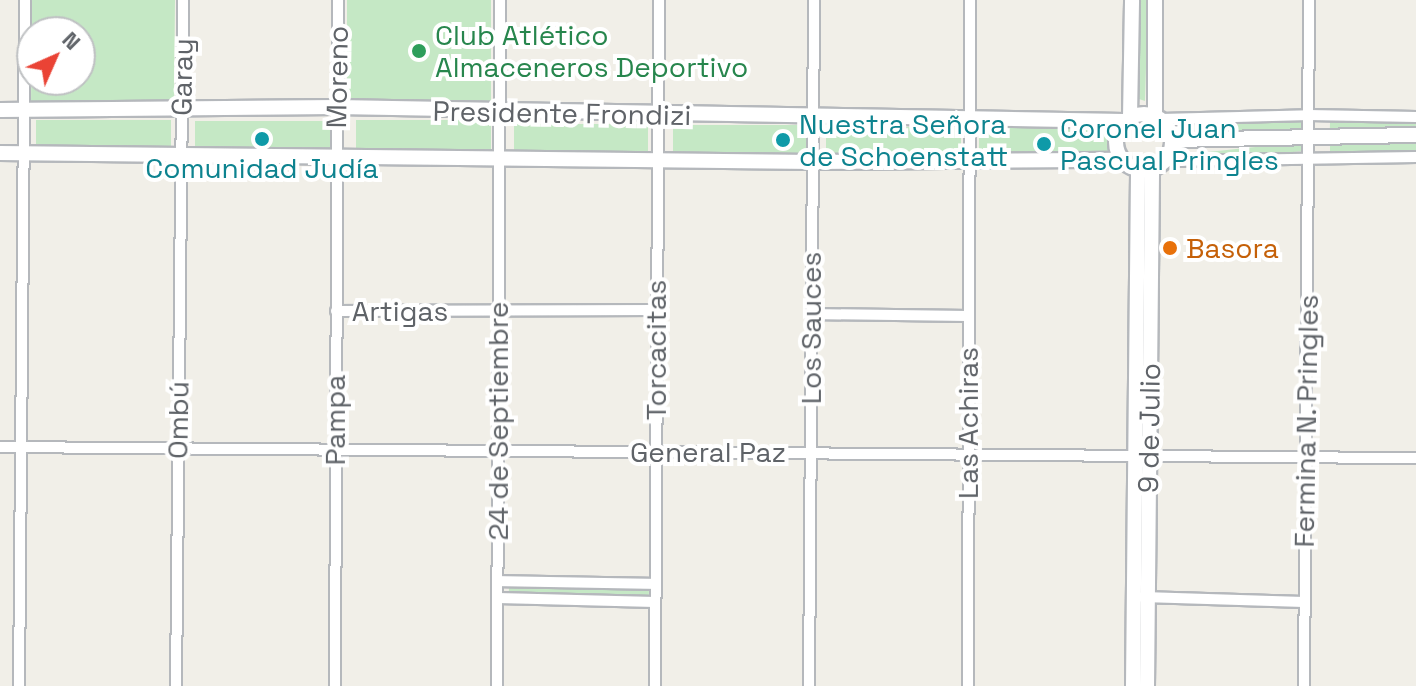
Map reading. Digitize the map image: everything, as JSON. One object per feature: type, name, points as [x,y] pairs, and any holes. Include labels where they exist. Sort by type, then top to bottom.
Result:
[{"type":"main road","points":[[1132,0],[1127,119],[1115,144],[1121,160],[1145,170],[1166,161],[1173,140]]},
{"type":"main road","points":[[1155,0],[1158,118],[1173,140]]},
{"type":"main road","name":"Presidente Frondizi","points":[[0,110],[337,107],[813,118],[1127,119]]},
{"type":"main road","points":[[1127,119],[1158,118]]},
{"type":"main road","points":[[1173,140],[1416,135]]},
{"type":"main road","name":"Presidente Frondizi","points":[[0,153],[336,154],[813,162],[1121,160]]},
{"type":"main road","name":"9 de Julio","points":[[1133,686],[1140,597],[1145,170]]},
{"type":"main road","name":"9 de Julio","points":[[1140,597],[1147,686]]},
{"type":"street","points":[[19,686],[25,0]]},
{"type":"street","name":"Garay","points":[[181,154],[183,0]]},
{"type":"street","name":"Moreno","points":[[336,154],[338,0]]},
{"type":"street","name":"24 de Septiembre","points":[[497,686],[500,0]]},
{"type":"street","name":"Torcacitas","points":[[655,686],[659,0]]},
{"type":"street","name":"Los Sauces","points":[[809,686],[814,0]]},
{"type":"street","name":"Las Achiras","points":[[968,686],[970,0]]},
{"type":"street","name":"Fermina N. Pringles","points":[[1304,686],[1309,0]]},
{"type":"street","points":[[1158,118],[1309,115],[1416,117]]},
{"type":"street","name":"Ombú","points":[[176,686],[181,154]]},
{"type":"street","name":"Pampa","points":[[335,686],[336,154]]},
{"type":"street","points":[[1166,161],[1416,157]]},
{"type":"street","name":"Artigas","points":[[336,311],[656,310]]},
{"type":"street","points":[[811,314],[968,316]]},
{"type":"street","name":"General Paz","points":[[0,447],[1416,458]]},
{"type":"street","points":[[498,581],[655,584]]},
{"type":"street","points":[[1140,597],[1304,602]]},
{"type":"street","points":[[498,598],[655,602]]},
{"type":"green space","points":[[32,0],[175,0],[174,103],[31,101],[31,96],[96,96],[96,16],[32,16]]},
{"type":"green space","name":"Club Atlético Almaceneros Deportivo","points":[[347,0],[491,0],[491,101],[347,101]]},
{"type":"green space","points":[[1140,0],[1148,0],[1145,101],[1139,99]]},
{"type":"green space","points":[[36,120],[171,120],[171,148],[36,148]]},
{"type":"green space","points":[[356,120],[491,120],[491,149],[356,149]]},
{"type":"green space","points":[[195,121],[330,121],[330,149],[195,149]]},
{"type":"green space","points":[[1181,121],[1302,121],[1302,131],[1181,131]]},
{"type":"green space","points":[[1330,122],[1416,124],[1416,132],[1330,131]]},
{"type":"green space","points":[[514,124],[648,124],[648,152],[514,152]]},
{"type":"green space","points":[[673,125],[807,125],[807,153],[673,153]]},
{"type":"green space","points":[[826,127],[961,127],[961,155],[826,155]]},
{"type":"green space","points":[[979,127],[1114,127],[1114,155],[979,155]]},
{"type":"green space","points":[[1302,142],[1303,151],[1183,164],[1182,155]]},
{"type":"green space","points":[[1330,143],[1416,143],[1416,152],[1330,152]]},
{"type":"green space","points":[[509,585],[649,587],[649,596],[509,594]]},
{"type":"place","name":"Club Atlético Almaceneros Deportivo","points":[[419,51]]},
{"type":"place","name":"Comunidad Judía","points":[[262,139]]},
{"type":"place","name":"Nuestra Señora de Schoenstatt","points":[[783,140]]},
{"type":"place","name":"Coronel Juan Pascual Pringles","points":[[1044,144]]},
{"type":"place","name":"Basora","points":[[1170,248]]}]
